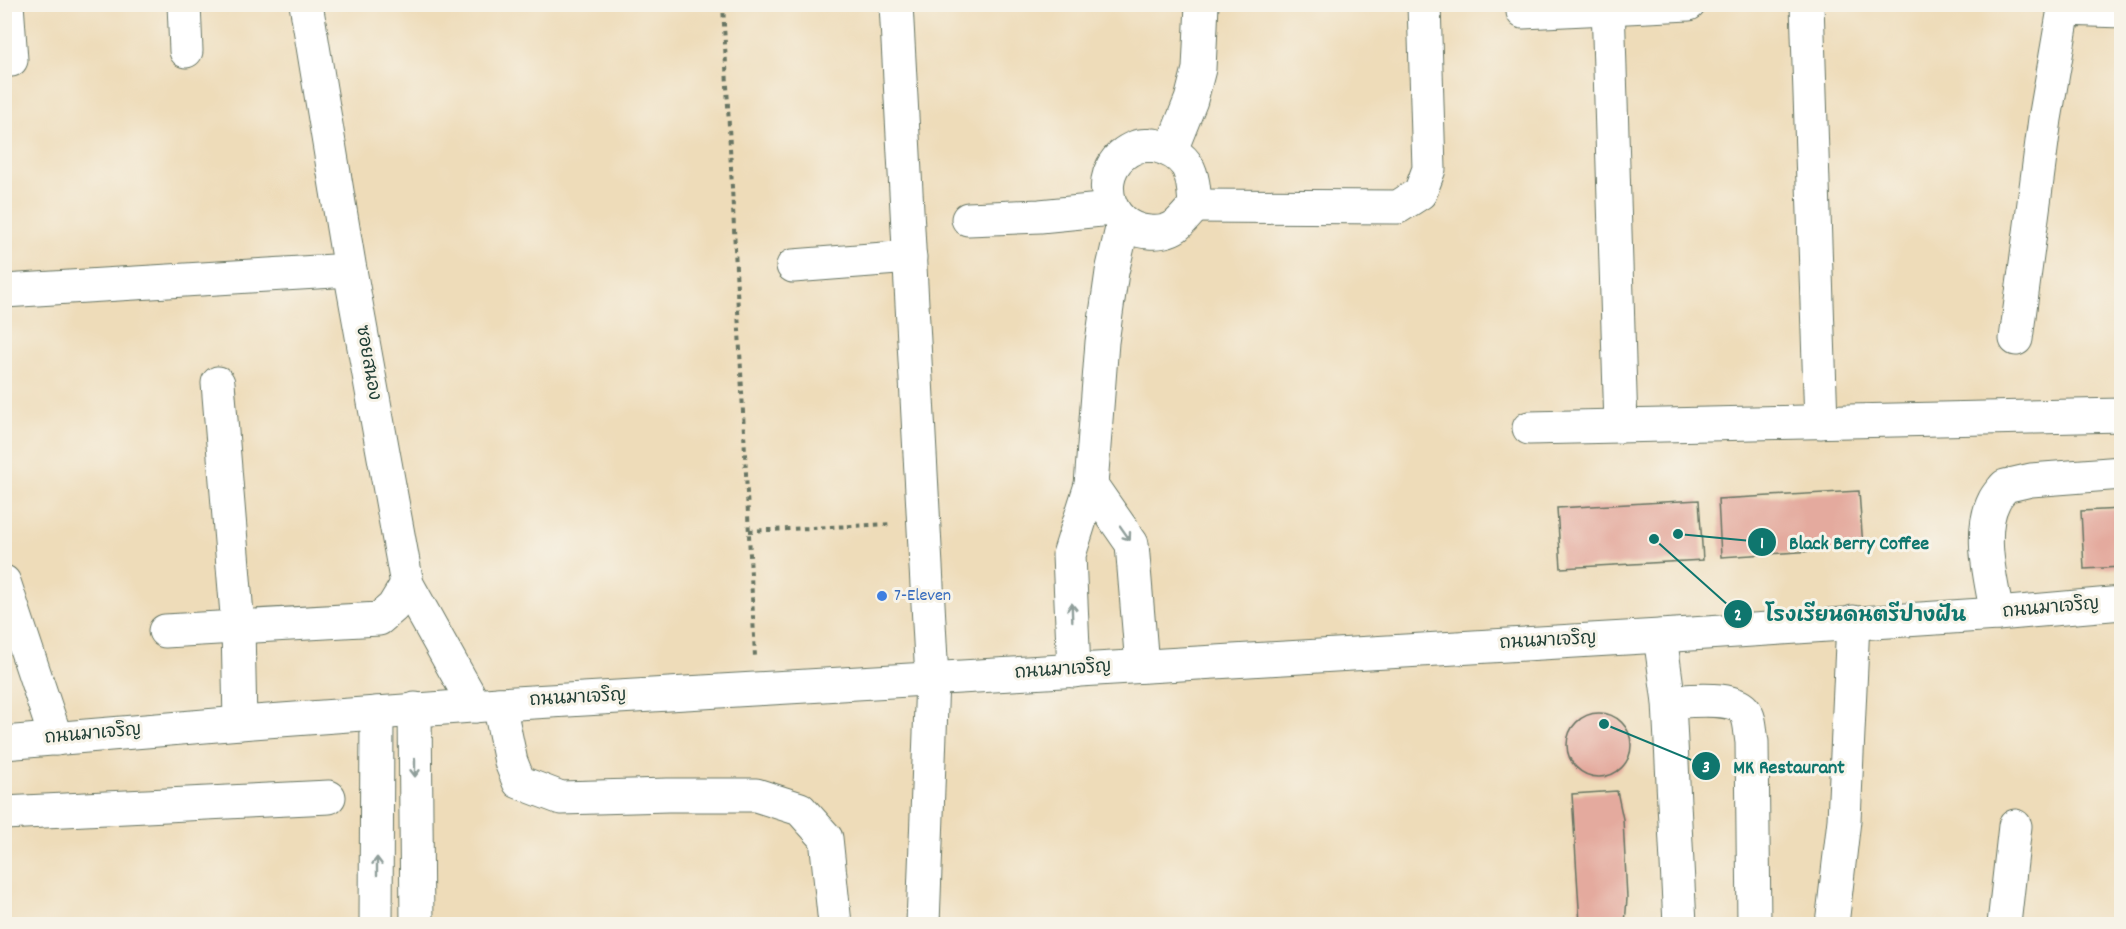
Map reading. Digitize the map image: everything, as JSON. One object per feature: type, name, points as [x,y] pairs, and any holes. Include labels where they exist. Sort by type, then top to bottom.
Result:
[{"type":"street","points":[[7,4],[11,60]]},
{"type":"street","points":[[184,4],[186,51]]},
{"type":"street","name":"ซอยสนอง","points":[[306,4],[350,270],[407,584],[487,705],[519,782],[561,798],[756,795],[800,809],[826,838],[835,924]]},
{"type":"street","points":[[896,4],[932,679],[923,924]]},
{"type":"street","points":[[1171,150],[1191,100],[1199,69],[1202,4]]},
{"type":"street","points":[[968,219],[1117,216],[1139,232],[1157,233],[1174,227],[1195,206],[1398,207],[1420,193],[1429,169],[1424,4]]},
{"type":"street","points":[[1523,12],[1689,4]]},
{"type":"street","points":[[1807,4],[1821,422]]},
{"type":"street","points":[[1608,7],[1621,426]]},
{"type":"street","points":[[2016,339],[2045,118],[2064,7],[2121,11]]},
{"type":"street","points":[[1074,671],[1069,555],[1091,485],[1102,342],[1117,216],[1107,191],[1110,173],[1120,157],[1136,147],[1154,145],[1171,150],[1186,162],[1194,178],[1195,206]]},
{"type":"street","points":[[793,266],[910,257]]},
{"type":"street","points":[[4,291],[350,270]]},
{"type":"street","points":[[218,383],[238,627],[240,723]]},
{"type":"street","points":[[1529,428],[2121,415]]},
{"type":"street","points":[[1997,614],[1986,560],[1988,517],[1994,501],[2005,486],[2031,480],[2121,473]]},
{"type":"street","points":[[1091,485],[1132,544],[1142,666]]},
{"type":"street","points":[[4,582],[56,739]]},
{"type":"street","points":[[165,631],[379,619],[393,607],[407,584]]},
{"type":"street","name":"ถนนมาเจริญ","points":[[4,743],[376,712],[1660,636],[1997,614],[2121,603]]},
{"type":"street","points":[[1832,924],[1844,820],[1853,622]]},
{"type":"street","points":[[1660,636],[1669,702],[1680,924]]},
{"type":"street","points":[[1669,702],[1704,700],[1735,704],[1743,709],[1749,719],[1752,742],[1754,924]]},
{"type":"street","points":[[415,710],[417,924]]},
{"type":"street","points":[[376,712],[376,924]]},
{"type":"street","points":[[4,813],[329,797]]},
{"type":"street","points":[[2004,924],[2014,826]]},
{"type":"path","points":[[723,4],[757,689]]},
{"type":"path","points":[[749,531],[924,522]]},
{"type":"building","points":[[1859,491],[1863,548],[1721,557],[1718,499]]},
{"type":"building","points":[[1699,500],[1703,560],[1561,568],[1557,508]]},
{"type":"building","points":[[2122,509],[2122,567],[2084,569],[2081,511]]},
{"type":"building","points":[[1593,713],[1605,713],[1622,722],[1629,733],[1631,745],[1629,757],[1622,768],[1605,777],[1593,777],[1581,772],[1572,763],[1567,751],[1567,739],[1572,727],[1581,718]]},
{"type":"building","points":[[1617,791],[1623,819],[1627,898],[1625,924],[1580,924],[1572,794]]},
{"type":"place","name":"Black Berry Coffee","points":[[1678,534]]},
{"type":"place","name":"โรงเรียนดนตรีปางฝัน","points":[[1654,539]]},
{"type":"place","name":"7-Eleven","points":[[882,596]]},
{"type":"place","name":"MK Restaurant","points":[[1604,724]]}]
